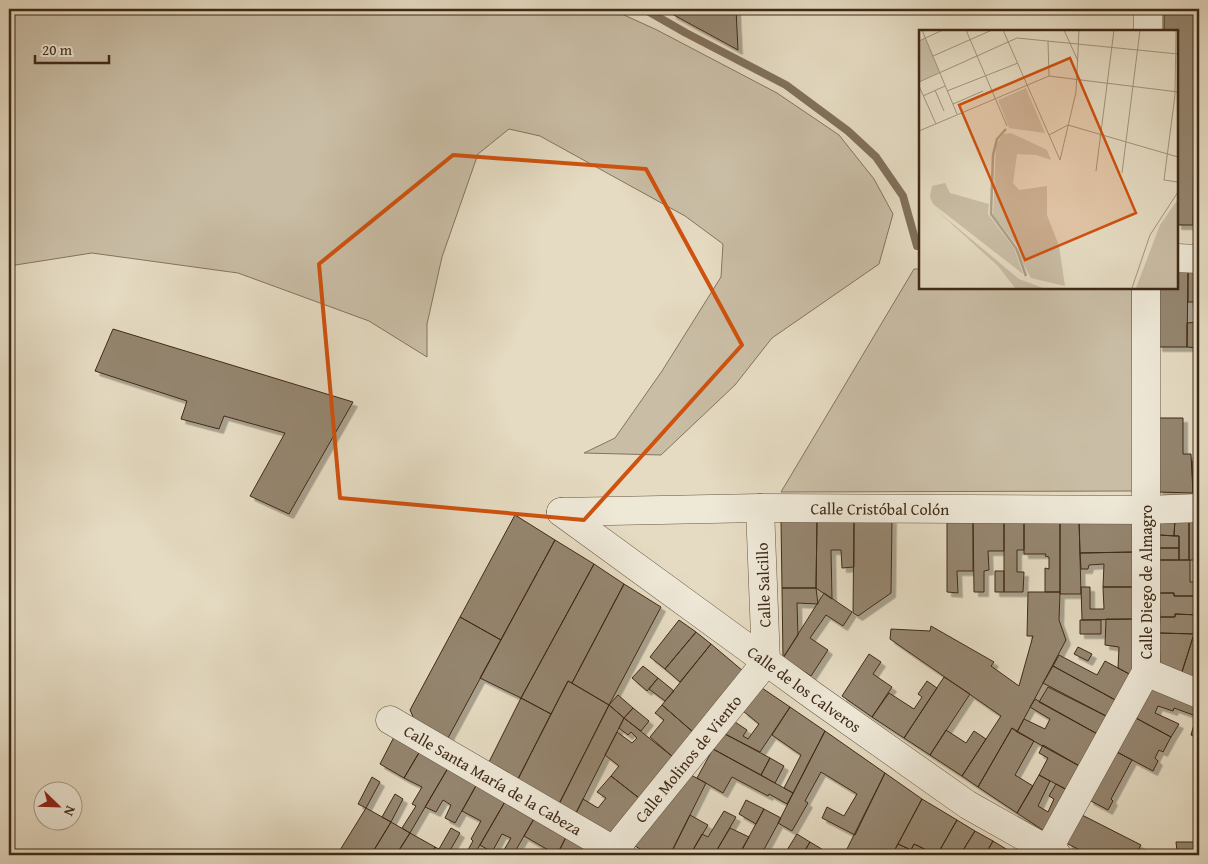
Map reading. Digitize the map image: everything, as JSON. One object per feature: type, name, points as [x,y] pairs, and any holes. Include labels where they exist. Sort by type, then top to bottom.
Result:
[{"type":"street","points":[[1148,9],[1148,30]]},
{"type":"street","points":[[1178,258],[1199,258]]},
{"type":"street","name":"Calle Diego de Almagro","points":[[1050,854],[1146,672],[1146,289]]},
{"type":"street","name":"Calle Cristóbal Colón","points":[[561,512],[760,508],[1146,510],[1199,508]]},
{"type":"street","name":"Calle Salcillo","points":[[760,508],[766,662]]},
{"type":"street","name":"Calle de los Calveros","points":[[561,512],[766,662],[968,805],[1050,854]]},
{"type":"street","name":"Calle Molinos de Viento","points":[[615,854],[766,662]]},
{"type":"street","points":[[1146,672],[1199,694]]},
{"type":"street","name":"Calle Santa María de la Cabeza","points":[[390,720],[615,854]]},
{"type":"highlighted area","points":[[453,155],[646,169],[742,345],[584,520],[340,498],[319,264]]},
{"type":"shaded area","points":[[9,9],[611,9],[657,30],[777,93],[839,135],[874,179],[893,214],[879,264],[772,338],[735,385],[661,455],[584,453],[615,438],[662,371],[721,277],[723,244],[685,216],[540,136],[509,129],[478,154],[442,257],[427,324],[427,357],[369,321],[238,273],[92,253],[9,266]]},
{"type":"shaded area","points":[[914,269],[919,269],[919,289],[1132,289],[1133,491],[781,492]]},
{"type":"building","points":[[673,9],[736,9],[738,50],[672,14]]},
{"type":"building","points":[[1164,9],[1195,9],[1193,225],[1178,225],[1178,30],[1164,30]]},
{"type":"building","points":[[1178,271],[1188,271],[1187,347],[1158,347],[1158,289],[1178,289]]},
{"type":"building","points":[[1188,271],[1199,271],[1199,302],[1188,302]]},
{"type":"building","points":[[1199,322],[1198,348],[1187,347],[1187,323]]},
{"type":"building","points":[[113,329],[353,402],[289,514],[250,496],[285,433],[224,416],[219,429],[181,419],[187,401],[95,371]]},
{"type":"building","points":[[1157,418],[1183,418],[1183,454],[1191,454],[1193,493],[1158,492]]},
{"type":"building","points":[[1192,462],[1199,462],[1199,493],[1193,493]]},
{"type":"building","points":[[515,515],[555,540],[501,640],[460,617]]},
{"type":"building","points":[[854,519],[892,519],[891,593],[858,616],[853,613]]},
{"type":"building","points":[[854,519],[854,567],[842,568],[841,550],[831,550],[832,599],[816,588],[817,520]]},
{"type":"building","points":[[947,519],[973,519],[973,571],[957,571],[958,593],[947,592]]},
{"type":"building","points":[[973,519],[1004,519],[1004,551],[988,551],[989,570],[984,571],[984,592],[974,592]]},
{"type":"building","points":[[1004,519],[1024,519],[1024,550],[1017,550],[1017,572],[1024,572],[1023,592],[1004,592]]},
{"type":"building","points":[[1024,519],[1060,519],[1060,592],[1045,592],[1045,568],[1049,569],[1049,557],[1045,556],[1046,554],[1024,554]]},
{"type":"building","points":[[1060,519],[1079,519],[1081,594],[1060,594]]},
{"type":"building","points":[[1079,519],[1135,519],[1135,552],[1080,553]]},
{"type":"building","points":[[1158,519],[1175,519],[1174,536],[1159,535]]},
{"type":"building","points":[[1175,519],[1189,519],[1189,560],[1179,560],[1179,536],[1174,536]]},
{"type":"building","points":[[1189,519],[1199,519],[1199,560],[1189,560]]},
{"type":"building","points":[[781,520],[817,520],[816,588],[782,588]]},
{"type":"building","points":[[1159,535],[1179,536],[1179,548],[1159,548]]},
{"type":"building","points":[[555,540],[594,564],[521,698],[480,678]]},
{"type":"building","points":[[1159,548],[1179,548],[1179,560],[1159,560]]},
{"type":"building","points":[[1135,552],[1136,587],[1103,587],[1104,564],[1089,565],[1088,569],[1081,569],[1080,553]]},
{"type":"building","points":[[1159,560],[1190,560],[1190,582],[1199,582],[1199,596],[1174,596],[1174,593],[1159,593]]},
{"type":"building","points":[[594,564],[624,584],[572,683],[568,681],[551,714],[521,698]]},
{"type":"building","points":[[995,571],[1004,571],[1004,592],[995,592]]},
{"type":"building","points":[[624,584],[661,607],[609,705],[572,683]]},
{"type":"building","points":[[1081,587],[1090,587],[1090,609],[1104,609],[1103,587],[1136,587],[1136,619],[1082,620]]},
{"type":"building","points":[[782,588],[816,588],[818,604],[797,603],[798,635],[783,658]]},
{"type":"building","points":[[1028,592],[1060,592],[1059,620],[1066,640],[1017,732],[1012,728],[978,787],[962,776],[1001,716],[890,639],[891,629],[930,631],[931,626],[994,662],[991,666],[1019,686],[1033,636],[1027,636]]},
{"type":"building","points":[[824,593],[852,612],[843,626],[826,615],[810,638],[828,650],[811,676],[783,658]]},
{"type":"building","points":[[1159,593],[1174,593],[1174,596],[1199,596],[1199,615],[1175,614],[1175,617],[1160,617]]},
{"type":"building","points":[[1175,614],[1199,615],[1199,634],[1159,633],[1160,617],[1175,617]]},
{"type":"building","points":[[460,617],[501,640],[448,738],[414,719],[410,710]]},
{"type":"building","points":[[1106,619],[1136,619],[1133,676],[1118,668],[1119,647],[1105,645]]},
{"type":"building","points":[[679,620],[696,632],[665,669],[650,657]]},
{"type":"building","points":[[1080,620],[1101,620],[1101,634],[1080,634]]},
{"type":"building","points":[[696,632],[711,644],[680,682],[665,669]]},
{"type":"building","points":[[1159,633],[1194,634],[1181,675],[1160,667]]},
{"type":"building","points":[[1194,634],[1199,634],[1199,682],[1181,675]]},
{"type":"building","points":[[711,644],[743,671],[693,732],[662,705]]},
{"type":"building","points":[[1078,647],[1092,654],[1088,661],[1074,654]]},
{"type":"building","points":[[869,654],[881,662],[873,674],[892,687],[872,717],[842,696]]},
{"type":"building","points":[[1059,655],[1097,675],[1105,661],[1133,676],[1119,702],[1053,666]]},
{"type":"building","points":[[643,666],[658,678],[647,691],[632,678]]},
{"type":"building","points":[[1053,666],[1119,702],[1110,718],[1043,683]]},
{"type":"building","points":[[944,677],[970,694],[930,755],[904,738]]},
{"type":"building","points":[[658,678],[674,691],[665,701],[649,689]]},
{"type":"building","points":[[568,681],[609,705],[559,804],[518,779]]},
{"type":"building","points":[[927,681],[937,688],[904,738],[872,717],[889,693],[914,709],[922,697],[918,694]]},
{"type":"building","points":[[1150,686],[1199,707],[1196,716],[1174,708],[1173,711],[1158,706],[1155,713],[1179,724],[1171,737],[1134,717]]},
{"type":"building","points":[[1048,687],[1110,718],[1101,736],[1039,702]]},
{"type":"building","points":[[762,688],[790,707],[760,752],[725,734],[735,722],[747,730],[743,736],[748,739],[759,724],[743,711]]},
{"type":"building","points":[[618,695],[633,708],[624,718],[609,705]]},
{"type":"building","points":[[521,698],[551,714],[518,779],[489,762]]},
{"type":"building","points":[[1035,699],[1101,736],[1083,768],[1017,732],[1024,719],[1045,729],[1050,719],[1030,707]]},
{"type":"building","points":[[609,705],[624,718],[576,813],[559,804]]},
{"type":"building","points":[[662,705],[693,732],[673,757],[650,737],[664,720],[655,713]]},
{"type":"building","points":[[790,707],[825,731],[793,793],[784,788],[801,755],[772,735]]},
{"type":"building","points":[[1199,707],[1199,739],[1191,735]]},
{"type":"building","points":[[633,708],[649,721],[641,731],[624,718]]},
{"type":"building","points":[[1134,717],[1171,737],[1163,752],[1159,750],[1155,758],[1158,761],[1153,771],[1115,751]]},
{"type":"building","points":[[624,718],[673,757],[639,798],[611,776],[619,766],[605,755],[617,732],[632,743],[637,738],[631,732],[628,735],[619,728]]},
{"type":"building","points":[[1012,728],[1034,741],[1015,775],[1033,786],[1017,813],[978,787]]},
{"type":"building","points":[[946,730],[966,743],[974,731],[986,739],[962,776],[930,755]]},
{"type":"building","points":[[825,731],[885,773],[855,835],[822,818],[827,807],[844,816],[857,794],[821,772],[805,801],[808,803],[792,831],[778,823]]},
{"type":"building","points":[[725,734],[770,758],[761,775],[713,749]]},
{"type":"building","points":[[394,737],[420,751],[404,778],[380,764]]},
{"type":"building","points":[[1043,745],[1083,768],[1071,792],[1039,775],[1048,758],[1039,753]]},
{"type":"building","points":[[713,749],[793,793],[787,804],[732,777],[723,793],[697,778]]},
{"type":"building","points":[[420,751],[448,768],[410,833],[402,828],[416,806],[412,804],[422,787],[404,778]]},
{"type":"building","points":[[1115,751],[1132,760],[1111,799],[1113,801],[1108,810],[1089,800]]},
{"type":"building","points":[[770,758],[784,766],[775,783],[761,775]]},
{"type":"building","points":[[448,768],[477,784],[455,823],[445,818],[451,805],[443,800],[436,812],[425,807]]},
{"type":"building","points":[[885,773],[922,799],[892,855],[844,855]]},
{"type":"building","points":[[691,775],[706,783],[670,855],[650,855],[635,846]]},
{"type":"building","points":[[1039,775],[1050,781],[1038,806],[1048,812],[1054,799],[1049,796],[1056,784],[1071,792],[1047,833],[1017,813]]},
{"type":"building","points":[[611,776],[639,798],[611,834],[576,813],[583,799],[598,808],[606,798],[597,792]]},
{"type":"building","points":[[372,777],[380,782],[366,808],[358,804]]},
{"type":"building","points":[[477,784],[506,800],[474,855],[465,855],[481,821],[462,811]]},
{"type":"building","points":[[395,794],[403,799],[391,822],[382,817]]},
{"type":"building","points":[[922,799],[957,820],[937,855],[914,844],[911,850],[898,844]]},
{"type":"building","points":[[506,800],[535,817],[513,855],[501,855],[511,838],[502,834],[492,852],[480,845]]},
{"type":"building","points":[[746,800],[764,809],[756,824],[739,814]]},
{"type":"building","points":[[366,808],[391,822],[371,855],[337,855]]},
{"type":"building","points":[[764,809],[781,818],[761,855],[739,855]]},
{"type":"building","points":[[724,811],[736,817],[714,855],[690,855],[702,834],[708,837]]},
{"type":"building","points":[[690,815],[708,825],[690,855],[670,855]]},
{"type":"building","points":[[1082,815],[1141,845],[1135,855],[1090,855],[1068,844],[1067,842]]},
{"type":"building","points":[[535,817],[567,835],[557,855],[524,836]]},
{"type":"building","points":[[957,820],[975,831],[960,855],[937,855]]},
{"type":"building","points":[[391,822],[410,833],[396,855],[371,855]]},
{"type":"building","points":[[451,828],[460,833],[448,854],[439,849]]},
{"type":"building","points":[[730,828],[749,837],[739,855],[714,855]]},
{"type":"building","points":[[975,831],[993,841],[985,855],[960,855]]},
{"type":"building","points":[[410,833],[435,847],[430,855],[415,853],[414,855],[396,855]]},
{"type":"building","points":[[797,834],[810,842],[802,855],[784,855]]},
{"type":"building","points":[[567,835],[595,854],[557,855]]},
{"type":"building","points":[[993,841],[1016,855],[985,855]]},
{"type":"building","points":[[810,842],[825,851],[822,855],[803,854]]},
{"type":"building","points":[[1176,842],[1199,842],[1199,855],[1155,855],[1156,851],[1177,851]]},
{"type":"building","points":[[898,844],[911,850],[914,844],[937,855],[892,855]]},
{"type":"building","points":[[435,847],[448,854],[450,855],[430,855]]},
{"type":"waterway","points":[[644,9],[786,85],[848,131],[876,157],[903,196],[917,246]]}]
